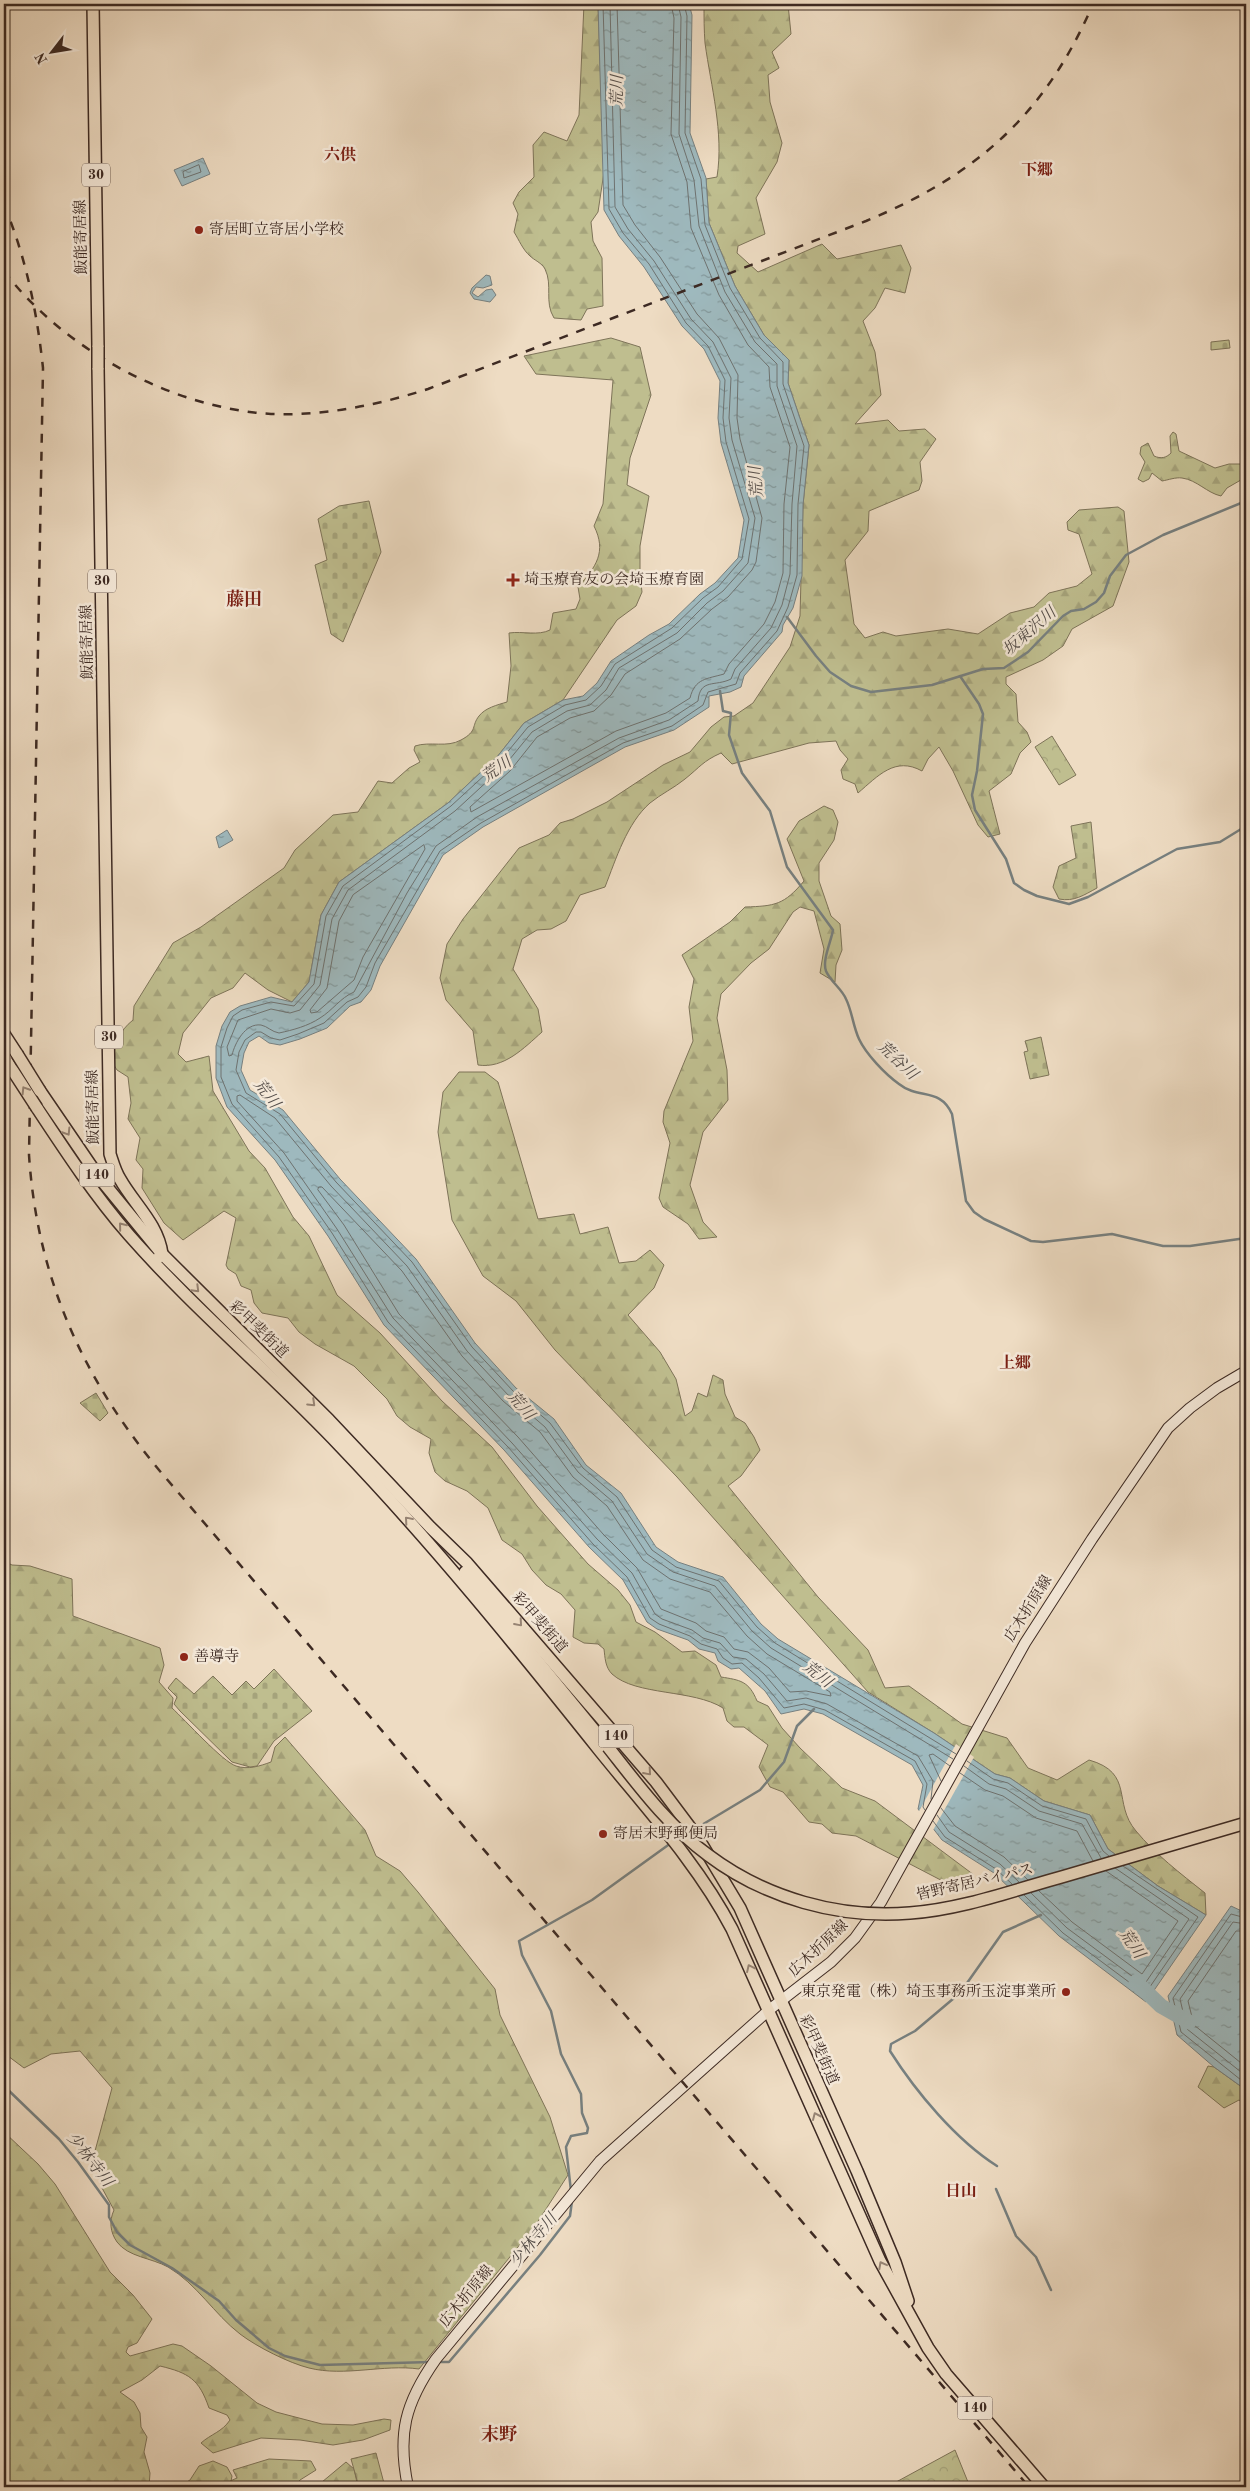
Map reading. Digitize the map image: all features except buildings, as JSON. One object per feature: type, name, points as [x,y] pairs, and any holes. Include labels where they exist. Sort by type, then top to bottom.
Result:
[{"type":"main road","name":"飯能寄居線","points":[[93,4],[110,1154],[120,1181],[155,1232],[160,1243],[158,1258]]},
{"type":"main road","name":"彩甲斐街道","points":[[4,1034],[98,1176],[158,1258],[347,1438],[430,1527],[467,1562],[656,1782],[692,1829],[740,1908],[895,2262],[915,2322]]},
{"type":"main road","name":"彩甲斐街道","points":[[4,1056],[99,1198],[334,1440],[423,1537],[680,1850],[719,1904],[769,2010],[880,2261],[936,2361],[1044,2487]]},
{"type":"main road","name":"広木折原線","points":[[408,2487],[402,2458],[405,2421],[420,2382],[436,2359],[600,2161],[769,2010],[832,1962],[855,1938],[881,1902],[983,1718],[1055,1595],[1168,1428],[1190,1408],[1246,1371]]},
{"type":"main road","name":"皆野寄居バイパス","points":[[430,1527],[516,1636],[670,1823],[708,1855],[742,1877],[785,1896],[823,1907],[858,1913],[911,1913],[970,1903],[1246,1823]]},
{"type":"main road","name":"皆野寄居バイパス","points":[[423,1537],[516,1636]]},
{"type":"main road","points":[[680,1850],[689,1844],[692,1838],[692,1829]]},
{"type":"green space","points":[[584,4],[598,4],[604,172],[598,212],[591,222],[593,241],[602,258],[603,306],[587,309],[581,320],[554,318],[551,312],[545,269],[528,254],[514,232],[518,214],[513,203],[519,192],[534,177],[533,145],[544,132],[567,141],[579,115]]},
{"type":"green space","points":[[704,4],[788,4],[791,34],[772,52],[779,68],[768,75],[770,102],[782,143],[777,162],[756,198],[765,234],[738,246],[737,253],[758,272],[822,244],[837,259],[901,245],[911,268],[905,293],[885,288],[875,308],[863,321],[875,352],[881,395],[855,424],[888,420],[899,431],[925,429],[936,439],[920,462],[922,481],[919,490],[869,511],[868,531],[845,560],[854,624],[865,638],[883,632],[896,636],[948,629],[978,634],[1010,613],[1034,607],[1049,593],[1077,586],[1092,574],[1079,534],[1068,530],[1067,522],[1079,510],[1118,507],[1124,511],[1129,562],[1113,606],[1072,629],[1063,646],[1043,660],[1006,677],[1006,684],[1016,694],[1018,722],[1027,732],[1031,742],[1020,753],[1011,774],[989,791],[1000,834],[988,837],[978,825],[953,771],[939,747],[928,759],[922,771],[912,767],[895,767],[887,770],[858,793],[855,784],[843,779],[841,770],[848,759],[840,750],[836,741],[809,743],[732,764],[721,753],[650,803],[642,811],[623,842],[605,887],[580,895],[566,921],[551,929],[537,930],[522,939],[513,969],[538,1009],[542,1032],[521,1051],[505,1061],[496,1064],[478,1065],[473,1031],[446,1000],[440,978],[447,944],[463,919],[519,848],[549,835],[560,823],[573,819],[607,802],[663,765],[690,752],[711,727],[724,717],[734,716],[753,703],[790,647],[800,616],[803,505],[809,445],[788,383],[789,360],[764,335],[735,286],[709,223],[706,179],[717,177],[719,143],[716,110],[705,43]]},
{"type":"green space","points":[[611,338],[640,347],[651,395],[630,458],[627,485],[649,496],[640,546],[642,592],[636,606],[617,620],[563,700],[524,723],[497,757],[448,803],[339,882],[321,915],[309,982],[292,1002],[268,990],[245,973],[233,988],[211,998],[183,1033],[178,1054],[186,1062],[209,1056],[213,1091],[249,1151],[265,1168],[293,1217],[309,1236],[337,1295],[380,1333],[442,1401],[492,1447],[537,1506],[588,1564],[618,1590],[630,1605],[636,1622],[655,1632],[682,1652],[695,1651],[716,1665],[721,1677],[747,1685],[757,1701],[768,1706],[782,1728],[800,1748],[842,1788],[875,1801],[974,1875],[958,1889],[856,1836],[832,1833],[822,1824],[809,1822],[783,1792],[770,1787],[759,1767],[768,1745],[744,1727],[734,1727],[727,1721],[723,1708],[711,1702],[635,1686],[622,1681],[612,1674],[608,1668],[604,1649],[598,1644],[584,1643],[573,1637],[575,1610],[561,1594],[546,1585],[532,1570],[522,1554],[502,1540],[488,1508],[467,1491],[445,1481],[435,1472],[429,1453],[431,1439],[410,1427],[397,1416],[387,1399],[354,1366],[315,1344],[299,1332],[288,1318],[262,1313],[254,1303],[251,1290],[241,1286],[236,1274],[228,1269],[226,1265],[236,1218],[224,1211],[183,1240],[164,1223],[142,1188],[143,1169],[136,1160],[140,1138],[128,1119],[131,1103],[128,1077],[117,1070],[112,1062],[118,1039],[133,1020],[134,1006],[173,943],[201,927],[284,868],[295,850],[333,815],[358,812],[378,781],[392,783],[409,768],[420,762],[414,750],[415,746],[450,744],[470,734],[484,711],[507,702],[511,666],[509,633],[545,632],[550,630],[553,613],[576,609],[580,599],[578,587],[590,573],[598,559],[600,544],[594,526],[603,504],[613,380],[536,374],[524,356]]},
{"type":"green space","points":[[1229,340],[1230,348],[1211,350],[1211,342]]},
{"type":"green space","points":[[1173,432],[1176,434],[1179,451],[1215,468],[1229,464],[1246,464],[1246,477],[1227,488],[1221,496],[1187,479],[1175,478],[1162,481],[1152,473],[1149,479],[1143,482],[1138,479],[1145,462],[1140,454],[1141,447],[1148,443],[1154,456],[1165,457],[1171,453],[1170,436]]},
{"type":"green space","points":[[369,501],[381,552],[343,642],[331,634],[315,565],[327,560],[318,519],[339,506]]},
{"type":"green space","points":[[1052,736],[1076,775],[1059,785],[1035,747]]},
{"type":"green space","points":[[824,806],[833,810],[838,822],[834,840],[819,863],[819,881],[831,916],[840,924],[842,950],[836,965],[835,982],[820,973],[824,949],[814,911],[800,907],[793,912],[769,949],[751,963],[721,994],[717,1018],[727,1070],[728,1100],[703,1132],[690,1185],[703,1222],[717,1237],[699,1239],[688,1224],[663,1207],[659,1198],[670,1143],[663,1122],[664,1111],[693,1041],[689,1007],[694,979],[682,955],[730,922],[745,907],[778,903],[797,889],[804,881],[787,839],[799,821]]},
{"type":"green space","points":[[1091,822],[1097,888],[1074,899],[1059,899],[1053,887],[1059,866],[1076,858],[1071,826]]},
{"type":"green space","points":[[1041,1037],[1049,1075],[1030,1079],[1024,1052],[1028,1051],[1025,1041]]},
{"type":"green space","points":[[459,1072],[485,1072],[498,1082],[538,1219],[574,1214],[580,1234],[608,1227],[619,1263],[636,1261],[650,1250],[664,1265],[654,1288],[628,1315],[660,1352],[676,1379],[685,1416],[692,1411],[698,1393],[707,1397],[713,1375],[723,1380],[725,1394],[735,1417],[745,1423],[760,1450],[741,1476],[728,1486],[818,1597],[868,1650],[885,1688],[909,1686],[962,1724],[1007,1738],[1028,1768],[1057,1780],[1089,1760],[1103,1766],[1118,1781],[1125,1810],[1136,1831],[1160,1856],[1205,1893],[1206,1915],[1158,1886],[1108,1849],[1090,1815],[1044,1801],[1010,1778],[995,1774],[868,1692],[677,1477],[555,1350],[516,1301],[483,1276],[452,1220],[438,1132],[443,1092]]},
{"type":"green space","points":[[96,1393],[108,1413],[100,1421],[80,1403]]},
{"type":"green space","points":[[4,1561],[12,1565],[30,1566],[72,1579],[73,1616],[160,1648],[164,1665],[159,1682],[173,1698],[172,1708],[213,1749],[230,1763],[249,1768],[271,1762],[275,1747],[285,1737],[365,1830],[376,1856],[400,1871],[495,1989],[500,2015],[550,2117],[568,2175],[535,2226],[419,2369],[392,2368],[336,2371],[309,2368],[292,2362],[264,2349],[240,2334],[197,2290],[168,2267],[127,2251],[117,2242],[112,2230],[111,2218],[114,2210],[102,2188],[95,2151],[112,2088],[80,2051],[51,2054],[24,2068],[4,2053]]},
{"type":"green space","points":[[274,1669],[312,1711],[274,1741],[257,1766],[250,1767],[232,1762],[180,1711],[174,1704],[177,1697],[168,1688],[176,1678],[194,1694],[213,1676],[232,1695],[246,1681],[254,1689]]},
{"type":"green space","points":[[1208,2066],[1214,2067],[1246,2090],[1246,2105],[1239,2100],[1224,2108],[1198,2087]]},
{"type":"green space","points":[[4,2132],[38,2164],[55,2184],[110,2272],[133,2295],[152,2319],[137,2343],[128,2347],[126,2352],[130,2356],[173,2344],[182,2346],[211,2366],[257,2403],[276,2412],[322,2424],[353,2425],[384,2419],[391,2420],[390,2430],[363,2440],[333,2445],[300,2440],[261,2438],[213,2453],[201,2443],[227,2424],[230,2420],[227,2415],[209,2408],[201,2390],[192,2379],[178,2371],[160,2366],[142,2380],[120,2392],[134,2402],[140,2413],[141,2427],[147,2437],[144,2452],[150,2473],[149,2487],[4,2487]]},
{"type":"green space","points":[[955,2450],[970,2487],[887,2487]]},
{"type":"green space","points":[[376,2453],[385,2487],[359,2487],[351,2459]]},
{"type":"green space","points":[[269,2459],[311,2461],[316,2470],[300,2480],[294,2487],[230,2487],[228,2482],[237,2478],[233,2470]]},
{"type":"green space","points":[[213,2461],[227,2467],[232,2476],[230,2487],[179,2487],[190,2480],[199,2466]]},
{"type":"green space","points":[[346,2462],[354,2469],[358,2487],[316,2487]]},
{"type":"water","points":[[598,4],[689,4],[692,15],[690,133],[706,178],[709,223],[735,286],[764,335],[789,360],[788,383],[809,445],[803,505],[802,576],[793,608],[783,625],[782,632],[744,676],[741,687],[730,692],[709,696],[709,707],[674,730],[625,747],[483,827],[443,855],[380,966],[371,990],[361,1002],[350,1006],[327,1028],[300,1039],[280,1045],[269,1043],[259,1036],[249,1042],[244,1053],[241,1070],[250,1090],[283,1110],[340,1179],[416,1259],[475,1343],[516,1388],[554,1419],[586,1465],[621,1493],[656,1547],[678,1562],[723,1577],[761,1624],[778,1639],[934,1733],[995,1774],[1010,1778],[1044,1801],[1090,1815],[1108,1849],[1158,1886],[1206,1915],[1146,2002],[1059,1936],[994,1873],[942,1840],[918,1809],[923,1785],[912,1765],[823,1714],[804,1709],[781,1714],[765,1691],[739,1668],[731,1669],[718,1661],[715,1653],[699,1649],[688,1640],[657,1629],[647,1622],[623,1580],[589,1547],[504,1450],[384,1325],[328,1236],[275,1160],[227,1107],[216,1078],[216,1046],[222,1026],[230,1012],[240,1006],[271,997],[292,1002],[309,982],[321,915],[339,882],[448,803],[497,757],[524,723],[563,700],[583,696],[597,683],[611,661],[669,624],[700,594],[715,583],[738,558],[744,520],[721,443],[718,418],[720,381],[704,349],[682,326],[644,267],[619,236],[604,210]]},
{"type":"water","points":[[203,158],[210,174],[182,186],[174,170]]},
{"type":"water","points":[[486,275],[490,276],[492,285],[483,288],[476,287],[472,293],[478,297],[486,290],[492,289],[496,295],[490,302],[474,299],[470,293],[472,288]]},
{"type":"water","points":[[227,830],[233,840],[219,848],[216,837]]},
{"type":"water","points":[[1231,1906],[1246,1913],[1246,2090],[1214,2067],[1177,2035],[1168,1996]]},
{"type":"pier","points":[[956,1744],[974,1757],[932,1832],[918,1813]]},
{"type":"waterway","name":"坂東沢川","points":[[787,617],[830,672],[851,686],[871,692],[932,685],[983,669],[1004,668],[1028,652],[1063,616],[1071,611],[1084,609],[1096,602],[1104,593],[1110,576],[1126,555],[1163,535],[1246,501]]},
{"type":"waterway","points":[[960,676],[979,704],[983,714],[977,771],[972,795],[975,810],[1006,859],[1014,883],[1024,890],[1037,896],[1069,904],[1088,897],[1177,849],[1220,842],[1246,826]]},
{"type":"waterway","name":"荒谷川","points":[[720,691],[723,711],[731,713],[729,735],[742,773],[770,811],[787,867],[833,930],[825,967],[830,978],[846,999],[859,1039],[876,1063],[899,1084],[914,1092],[935,1097],[947,1106],[952,1114],[966,1201],[974,1212],[984,1219],[1031,1241],[1043,1242],[1112,1234],[1163,1246],[1190,1246],[1246,1238]]},
{"type":"waterway","name":"少林寺川","points":[[695,1829],[760,1790],[784,1762],[797,1726],[814,1709]]},
{"type":"waterway","name":"少林寺川","points":[[571,2191],[566,2147],[571,2136],[587,2133],[588,2128],[582,2113],[581,2094],[561,2054],[551,2011],[522,1955],[519,1941],[592,1900],[671,1843]]},
{"type":"waterway","points":[[997,2166],[967,2143],[924,2099],[890,2051],[891,2044],[915,2031],[960,1993],[1003,1932],[1041,1915]]},
{"type":"waterway","name":"荒川","points":[[1136,1982],[1161,2006],[1189,2022]]},
{"type":"waterway","name":"少林寺川","points":[[4,2086],[59,2139],[78,2162],[109,2205],[109,2217],[117,2232],[130,2245],[172,2268],[219,2301],[236,2320],[269,2348],[285,2356],[320,2365],[431,2362]]},
{"type":"waterway","points":[[996,2189],[1016,2236],[1036,2257],[1051,2290]]},
{"type":"waterway","name":"少林寺川","points":[[437,2362],[449,2362],[540,2255],[570,2216],[572,2201]]},
{"type":"railway","points":[[4,271],[29,300],[57,326],[89,349],[123,370],[159,387],[196,400],[234,409],[271,414],[331,411],[390,400],[428,389],[866,221],[906,203],[942,183],[974,161],[1003,137],[1029,109],[1053,78],[1074,43],[1093,4]]},
{"type":"railway","points":[[4,205],[19,245],[30,285],[43,368],[29,1155],[34,1200],[42,1243],[53,1284],[68,1323],[86,1362],[107,1399],[159,1470],[1029,2487]]},
{"type":"place","name":"寄居町立寄居小学校","points":[[199,230]]},
{"type":"place","name":"埼玉療育友の会埼玉療育園","points":[[513,580]]},
{"type":"place","name":"善導寺","points":[[184,1657]]},
{"type":"place","name":"寄居末野郵便局","points":[[603,1834]]},
{"type":"place","name":"東京発電（株）埼玉事務所玉淀事業所","points":[[1066,1992]]},
{"type":"district","name":"六供","points":[[340,156]]},
{"type":"district","name":"下郷","points":[[1037,171]]},
{"type":"district","name":"藤田","points":[[244,600]]},
{"type":"district","name":"上郷","points":[[1015,1364]]},
{"type":"district","name":"日山","points":[[961,2192]]},
{"type":"district","name":"末野","points":[[499,2435]]}]
